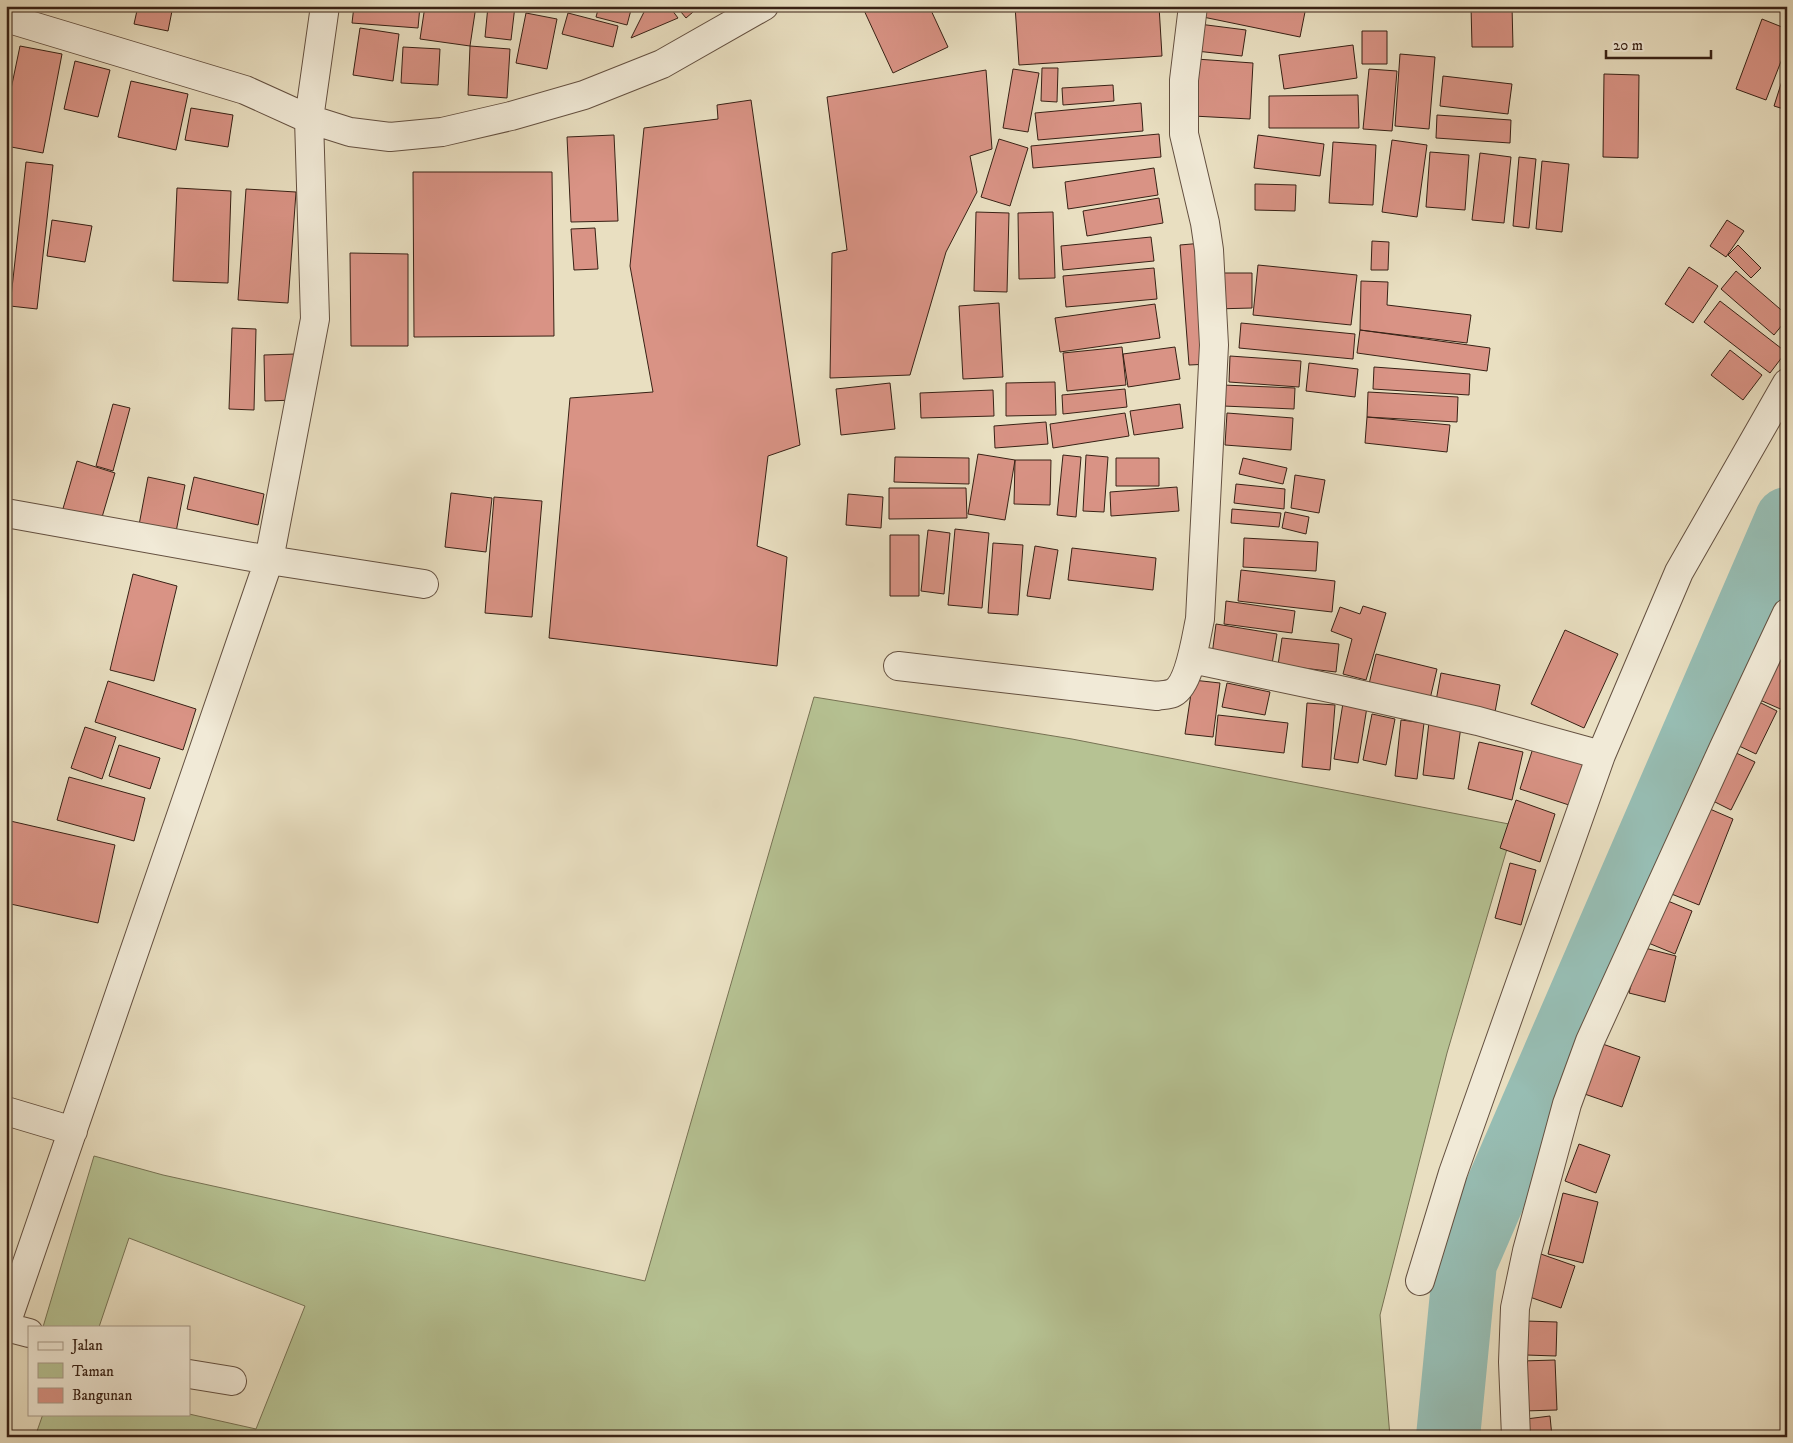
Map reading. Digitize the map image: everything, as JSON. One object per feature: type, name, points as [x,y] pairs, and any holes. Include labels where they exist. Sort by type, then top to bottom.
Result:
[{"type":"street","points":[[28,1333],[6,1325],[268,560],[315,319],[310,119],[324,6]]},
{"type":"street","points":[[6,18],[245,90],[310,119],[350,132],[390,138],[442,132],[512,116],[584,95],[662,64],[764,6]]},
{"type":"street","points":[[898,666],[1157,696],[1172,693],[1180,687],[1192,659],[1200,619],[1214,345],[1206,232],[1184,134],[1184,80],[1193,6]]},
{"type":"street","points":[[1420,1281],[1453,1173],[1578,816],[1601,756],[1679,572],[1787,383]]},
{"type":"street","points":[[6,513],[268,560],[424,584]]},
{"type":"street","points":[[1516,1437],[1513,1362],[1515,1308],[1527,1250],[1567,1104],[1590,1041],[1724,746],[1787,613]]},
{"type":"street","points":[[1192,659],[1344,690],[1469,719],[1601,756]]},
{"type":"street","points":[[6,1111],[73,1131]]},
{"type":"street","points":[[190,1374],[232,1381]]},
{"type":"green space","points":[[814,697],[1072,739],[1514,825],[1447,1053],[1380,1315],[1390,1437],[35,1437],[42,1416],[190,1416],[190,1414],[256,1429],[305,1306],[129,1238],[99,1326],[43,1326],[94,1156],[163,1175],[645,1281]]},
{"type":"building","points":[[138,6],[173,6],[168,31],[134,24]]},
{"type":"building","points":[[354,6],[420,6],[418,28],[352,23]]},
{"type":"building","points":[[425,6],[476,6],[470,46],[420,39]]},
{"type":"building","points":[[488,6],[515,6],[511,40],[485,37]]},
{"type":"building","points":[[599,6],[632,6],[627,25],[596,17]]},
{"type":"building","points":[[647,6],[669,6],[678,18],[631,38]]},
{"type":"building","points":[[676,6],[700,6],[686,18]]},
{"type":"building","points":[[862,6],[929,6],[948,47],[893,73]]},
{"type":"building","points":[[1015,6],[1159,6],[1162,56],[1019,65]]},
{"type":"building","points":[[1205,6],[1306,7],[1300,37],[1203,17]]},
{"type":"building","points":[[1471,6],[1512,6],[1513,47],[1472,47]]},
{"type":"building","points":[[526,13],[557,19],[547,69],[516,63]]},
{"type":"building","points":[[568,13],[618,26],[613,47],[562,34]]},
{"type":"building","points":[[1762,19],[1787,29],[1787,46],[1766,100],[1736,89]]},
{"type":"building","points":[[1199,24],[1246,30],[1242,56],[1196,51]]},
{"type":"building","points":[[360,28],[399,34],[393,81],[353,75]]},
{"type":"building","points":[[1362,31],[1387,31],[1387,64],[1362,64]]},
{"type":"building","points":[[1353,45],[1357,78],[1284,89],[1279,55]]},
{"type":"building","points":[[20,46],[62,54],[43,153],[6,146],[6,113]]},
{"type":"building","points":[[470,46],[510,49],[507,98],[468,95]]},
{"type":"building","points":[[403,47],[440,49],[438,85],[401,83]]},
{"type":"building","points":[[1400,54],[1435,57],[1429,129],[1395,126]]},
{"type":"building","points":[[1196,59],[1253,63],[1250,119],[1193,116]]},
{"type":"building","points":[[75,61],[110,70],[98,117],[64,109]]},
{"type":"building","points":[[1787,65],[1787,110],[1774,106]]},
{"type":"building","points":[[1042,68],[1058,68],[1057,102],[1041,101]]},
{"type":"building","points":[[1013,69],[1039,73],[1028,132],[1003,128]]},
{"type":"building","points":[[1369,69],[1397,71],[1392,131],[1363,129]]},
{"type":"building","points":[[986,70],[992,149],[970,156],[977,192],[946,252],[910,375],[830,378],[832,253],[847,250],[827,97]]},
{"type":"building","points":[[1604,74],[1639,75],[1638,158],[1603,157]]},
{"type":"building","points":[[1443,76],[1512,84],[1508,114],[1440,106]]},
{"type":"building","points":[[131,81],[188,94],[176,150],[118,137]]},
{"type":"building","points":[[1113,85],[1114,101],[1063,105],[1062,88]]},
{"type":"building","points":[[1358,95],[1359,128],[1269,128],[1269,96]]},
{"type":"building","points":[[751,100],[800,445],[768,456],[757,546],[787,557],[777,666],[549,638],[570,398],[653,392],[630,266],[644,128],[718,119],[717,105]]},
{"type":"building","points":[[1141,103],[1143,131],[1038,140],[1035,113]]},
{"type":"building","points":[[191,108],[233,115],[228,147],[185,140]]},
{"type":"building","points":[[1437,115],[1511,120],[1510,143],[1436,138]]},
{"type":"building","points":[[1159,134],[1161,157],[1033,168],[1031,146]]},
{"type":"building","points":[[614,135],[618,221],[571,222],[567,137]]},
{"type":"building","points":[[1258,135],[1324,144],[1320,176],[1254,168]]},
{"type":"building","points":[[999,139],[1028,148],[1010,206],[981,197]]},
{"type":"building","points":[[1392,140],[1427,145],[1417,217],[1382,212]]},
{"type":"building","points":[[1333,142],[1376,145],[1373,205],[1329,203]]},
{"type":"building","points":[[1430,152],[1469,155],[1465,210],[1426,207]]},
{"type":"building","points":[[1480,153],[1511,157],[1504,223],[1472,220]]},
{"type":"building","points":[[1519,157],[1536,159],[1529,228],[1513,226]]},
{"type":"building","points":[[1542,161],[1569,164],[1562,232],[1536,229]]},
{"type":"building","points":[[26,162],[53,165],[37,309],[10,306]]},
{"type":"building","points":[[1154,168],[1158,195],[1068,209],[1065,182]]},
{"type":"building","points":[[413,172],[552,172],[554,336],[414,337]]},
{"type":"building","points":[[1255,184],[1296,185],[1295,211],[1255,210]]},
{"type":"building","points":[[177,188],[231,191],[228,283],[173,281]]},
{"type":"building","points":[[246,189],[296,192],[288,303],[238,300]]},
{"type":"building","points":[[1159,198],[1163,223],[1087,236],[1083,211]]},
{"type":"building","points":[[976,212],[1009,213],[1007,292],[974,291]]},
{"type":"building","points":[[1053,212],[1055,278],[1019,279],[1018,213]]},
{"type":"building","points":[[52,220],[92,226],[85,262],[47,256]]},
{"type":"building","points":[[1727,220],[1744,231],[1726,257],[1710,246]]},
{"type":"building","points":[[595,228],[598,269],[574,270],[571,229]]},
{"type":"building","points":[[1151,237],[1154,261],[1063,270],[1061,246]]},
{"type":"building","points":[[1372,241],[1389,242],[1388,270],[1371,270]]},
{"type":"building","points":[[1203,243],[1211,364],[1189,365],[1180,245]]},
{"type":"building","points":[[1738,245],[1761,268],[1751,278],[1728,255]]},
{"type":"building","points":[[350,253],[408,254],[408,346],[351,346]]},
{"type":"building","points":[[1258,265],[1357,275],[1351,325],[1253,315]]},
{"type":"building","points":[[1689,267],[1718,286],[1693,323],[1665,304]]},
{"type":"building","points":[[1154,268],[1157,299],[1066,307],[1063,276]]},
{"type":"building","points":[[1736,271],[1787,315],[1787,319],[1774,335],[1721,289]]},
{"type":"building","points":[[1214,273],[1252,273],[1252,308],[1214,309]]},
{"type":"building","points":[[1361,281],[1388,282],[1387,305],[1471,315],[1467,343],[1360,330]]},
{"type":"building","points":[[1720,301],[1786,352],[1770,373],[1704,322]]},
{"type":"building","points":[[999,303],[1003,377],[963,379],[959,306]]},
{"type":"building","points":[[1155,304],[1160,338],[1060,352],[1055,318]]},
{"type":"building","points":[[1241,323],[1355,334],[1353,359],[1239,348]]},
{"type":"building","points":[[232,328],[256,329],[254,410],[229,409]]},
{"type":"building","points":[[1360,330],[1490,348],[1487,371],[1357,353]]},
{"type":"building","points":[[1122,347],[1126,385],[1067,391],[1063,353]]},
{"type":"building","points":[[1175,347],[1180,379],[1128,387],[1123,354]]},
{"type":"building","points":[[1730,350],[1762,375],[1743,400],[1711,375]]},
{"type":"building","points":[[295,354],[296,400],[265,401],[264,355]]},
{"type":"building","points":[[1230,356],[1301,361],[1299,387],[1229,382]]},
{"type":"building","points":[[1309,363],[1358,369],[1355,397],[1306,391]]},
{"type":"building","points":[[1374,367],[1470,374],[1469,395],[1373,389]]},
{"type":"building","points":[[1055,382],[1056,415],[1006,416],[1006,383]]},
{"type":"building","points":[[890,383],[895,429],[841,435],[836,389]]},
{"type":"building","points":[[1223,385],[1295,388],[1294,409],[1223,406]]},
{"type":"building","points":[[1125,389],[1127,407],[1063,414],[1062,395]]},
{"type":"building","points":[[993,390],[994,416],[921,418],[920,393]]},
{"type":"building","points":[[1368,392],[1458,397],[1457,422],[1367,417]]},
{"type":"building","points":[[113,404],[130,408],[113,471],[96,466]]},
{"type":"building","points":[[1180,404],[1183,428],[1134,435],[1130,411]]},
{"type":"building","points":[[1125,413],[1129,436],[1053,448],[1050,424]]},
{"type":"building","points":[[1227,413],[1293,418],[1291,450],[1225,445]]},
{"type":"building","points":[[1367,417],[1450,425],[1447,452],[1365,443]]},
{"type":"building","points":[[1046,422],[1048,444],[995,448],[994,426]]},
{"type":"building","points":[[978,454],[1015,460],[1005,520],[968,514]]},
{"type":"building","points":[[1063,455],[1081,457],[1076,517],[1057,515]]},
{"type":"building","points":[[1086,455],[1108,457],[1104,512],[1083,511]]},
{"type":"building","points":[[895,457],[969,458],[969,484],[894,482]]},
{"type":"building","points":[[1116,458],[1159,458],[1159,486],[1116,486]]},
{"type":"building","points":[[1243,458],[1287,468],[1283,484],[1239,474]]},
{"type":"building","points":[[1015,460],[1051,460],[1050,505],[1014,504]]},
{"type":"building","points":[[77,461],[115,473],[100,524],[62,512]]},
{"type":"building","points":[[1295,475],[1325,480],[1319,513],[1291,508]]},
{"type":"building","points":[[148,477],[185,485],[176,532],[139,525]]},
{"type":"building","points":[[194,477],[264,494],[258,525],[187,509]]},
{"type":"building","points":[[1236,484],[1285,489],[1284,509],[1234,503]]},
{"type":"building","points":[[1177,487],[1179,511],[1111,516],[1110,492]]},
{"type":"building","points":[[889,488],[966,488],[967,518],[889,519]]},
{"type":"building","points":[[451,493],[492,498],[486,552],[445,547]]},
{"type":"building","points":[[848,494],[883,497],[881,528],[846,525]]},
{"type":"building","points":[[494,497],[542,501],[532,617],[485,613]]},
{"type":"building","points":[[1232,509],[1281,513],[1279,527],[1231,523]]},
{"type":"building","points":[[1285,512],[1309,517],[1306,534],[1282,528]]},
{"type":"building","points":[[955,529],[989,533],[982,608],[948,605]]},
{"type":"building","points":[[928,530],[950,533],[944,594],[921,591]]},
{"type":"building","points":[[890,535],[919,535],[919,596],[890,596]]},
{"type":"building","points":[[1244,538],[1318,542],[1316,571],[1243,567]]},
{"type":"building","points":[[993,543],[1023,545],[1018,615],[988,613]]},
{"type":"building","points":[[1035,546],[1058,550],[1050,599],[1027,596]]},
{"type":"building","points":[[1072,548],[1156,558],[1153,590],[1068,580]]},
{"type":"building","points":[[1241,570],[1335,581],[1332,612],[1238,601]]},
{"type":"building","points":[[133,574],[177,586],[154,681],[110,670]]},
{"type":"building","points":[[1226,601],[1295,611],[1292,633],[1224,624]]},
{"type":"building","points":[[1363,606],[1386,613],[1366,680],[1343,674],[1352,639],[1331,631],[1340,607],[1360,614]]},
{"type":"building","points":[[1216,624],[1277,634],[1272,664],[1212,655]]},
{"type":"building","points":[[1565,630],[1618,654],[1584,728],[1531,704]]},
{"type":"building","points":[[1282,638],[1339,644],[1336,672],[1278,665]]},
{"type":"building","points":[[1787,645],[1787,707],[1785,711],[1753,697]]},
{"type":"building","points":[[1376,654],[1437,669],[1430,699],[1369,684]]},
{"type":"building","points":[[1441,673],[1500,685],[1495,712],[1436,701]]},
{"type":"building","points":[[1193,680],[1220,683],[1213,737],[1185,734]]},
{"type":"building","points":[[108,681],[196,709],[183,750],[95,722]]},
{"type":"building","points":[[1227,683],[1270,692],[1265,715],[1222,707]]},
{"type":"building","points":[[1757,701],[1777,711],[1756,754],[1737,745]]},
{"type":"building","points":[[1307,703],[1335,705],[1330,770],[1302,767]]},
{"type":"building","points":[[1343,703],[1367,707],[1358,763],[1334,759]]},
{"type":"building","points":[[1372,714],[1395,719],[1386,765],[1363,760]]},
{"type":"building","points":[[1218,715],[1288,723],[1284,753],[1215,745]]},
{"type":"building","points":[[1401,720],[1424,723],[1417,779],[1395,776]]},
{"type":"building","points":[[1429,722],[1461,726],[1454,779],[1423,775]]},
{"type":"building","points":[[85,727],[116,737],[102,779],[71,768]]},
{"type":"building","points":[[1479,742],[1523,752],[1512,800],[1468,789]]},
{"type":"building","points":[[119,745],[160,758],[150,789],[109,776]]},
{"type":"building","points":[[1533,748],[1588,766],[1575,807],[1520,789]]},
{"type":"building","points":[[1730,750],[1755,762],[1731,810],[1707,798]]},
{"type":"building","points":[[69,777],[145,798],[134,841],[57,820]]},
{"type":"building","points":[[1516,800],[1555,814],[1540,862],[1500,848]]},
{"type":"building","points":[[1703,806],[1733,819],[1699,905],[1669,893]]},
{"type":"building","points":[[6,820],[115,845],[98,923],[6,903]]},
{"type":"building","points":[[1510,863],[1536,870],[1521,925],[1495,918]]},
{"type":"building","points":[[1663,899],[1692,911],[1675,954],[1646,942]]},
{"type":"building","points":[[1641,947],[1676,956],[1665,1002],[1629,993]]},
{"type":"building","points":[[1594,1041],[1640,1057],[1622,1107],[1576,1091]]},
{"type":"building","points":[[1579,1144],[1610,1155],[1596,1193],[1565,1181]]},
{"type":"building","points":[[1563,1193],[1598,1202],[1583,1263],[1548,1254]]},
{"type":"building","points":[[1538,1253],[1575,1266],[1561,1308],[1524,1295]]},
{"type":"building","points":[[1526,1321],[1557,1322],[1556,1356],[1526,1355]]},
{"type":"building","points":[[1555,1360],[1557,1410],[1524,1411],[1522,1361]]},
{"type":"building","points":[[1550,1416],[1552,1437],[1528,1437],[1526,1419]]},
{"type":"waterway","points":[[1448,1437],[1465,1263],[1787,519]]}]
